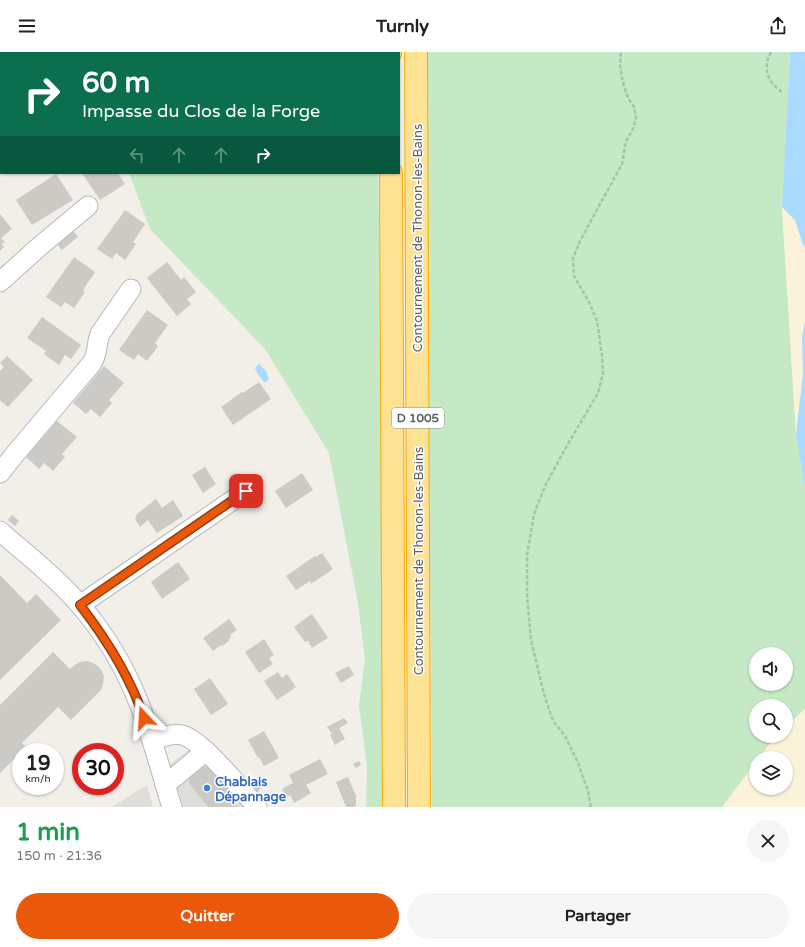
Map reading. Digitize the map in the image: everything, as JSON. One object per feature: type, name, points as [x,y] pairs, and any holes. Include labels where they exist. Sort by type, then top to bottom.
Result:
[{"type":"highway","name":"Contournement de Thonon-les-Bains","points":[[416,52],[420,807]]},
{"type":"highway","name":"Contournement de Thonon-les-Bains","points":[[391,174],[394,807]]},
{"type":"street","points":[[0,282],[88,206]]},
{"type":"street","points":[[0,473],[92,363],[95,358],[100,334],[131,289]]},
{"type":"street","points":[[34,432],[38,410],[67,375]]},
{"type":"street","points":[[80,605],[246,491]]},
{"type":"street","points":[[0,531],[50,574],[80,605],[102,635],[122,667],[140,707],[152,741],[171,807]]},
{"type":"street","points":[[152,741],[171,735],[184,735],[197,743],[228,774],[257,807]]},
{"type":"street","points":[[165,784],[206,751]]},
{"type":"path","points":[[590,807],[588,791],[578,763],[565,736],[553,721],[544,694],[532,640],[527,596],[527,555],[534,514],[546,486],[565,449],[598,392],[603,374],[597,321],[589,302],[574,276],[573,258],[580,241],[622,164],[626,141],[633,129],[636,118],[634,107],[628,98],[623,83],[620,66],[621,52]]},
{"type":"path","points":[[771,52],[767,64],[767,74],[772,84],[783,93]]},
{"type":"shaded area","points":[[191,748],[251,807],[183,807],[170,764]]},
{"type":"shaded area","points":[[147,785],[153,807],[112,807]]},
{"type":"green space","points":[[426,52],[790,52],[782,207],[796,434],[805,489],[805,709],[793,720],[793,699],[749,699],[749,743],[771,743],[764,751],[749,751],[749,771],[722,807],[432,807]]},
{"type":"green space","points":[[129,174],[378,174],[383,406],[382,692],[384,807],[366,807],[367,767],[359,705],[365,659],[358,603],[329,453],[265,349],[150,229]]},
{"type":"sand","points":[[782,207],[795,220],[805,248],[805,322],[802,337],[803,374],[796,434]]},
{"type":"sand","points":[[805,709],[805,807],[722,807],[749,771],[749,795],[793,795],[793,751],[764,751],[771,743],[793,743],[793,720]]},
{"type":"water","points":[[790,52],[805,52],[805,248],[795,220],[782,207]]},
{"type":"water","points":[[805,322],[805,489],[796,434],[803,374],[802,337]]},
{"type":"water","points":[[259,364],[266,371],[269,379],[265,383],[255,368]]},
{"type":"building","points":[[56,174],[73,200],[32,225],[16,200]]},
{"type":"building","points":[[83,174],[119,174],[125,184],[100,200]]},
{"type":"building","points":[[125,210],[145,224],[133,242],[136,244],[125,260],[116,253],[112,259],[97,249]]},
{"type":"building","points":[[0,214],[12,229],[1,238],[5,242],[2,244],[4,247],[0,251]]},
{"type":"building","points":[[71,228],[78,237],[62,250],[55,242]]},
{"type":"building","points":[[74,257],[95,272],[83,290],[85,292],[74,308],[65,302],[61,307],[46,297]]},
{"type":"building","points":[[167,262],[181,280],[184,277],[196,292],[187,299],[191,304],[177,316],[147,278]]},
{"type":"building","points":[[147,310],[168,325],[155,343],[158,346],[147,361],[138,354],[134,360],[119,350]]},
{"type":"building","points":[[42,317],[81,345],[71,359],[65,355],[59,365],[44,354],[46,351],[27,338]]},
{"type":"building","points":[[7,356],[33,380],[8,407],[0,400],[0,371],[4,367],[0,363]]},
{"type":"building","points":[[104,366],[124,383],[109,400],[112,403],[100,417],[91,409],[86,414],[73,403]]},
{"type":"building","points":[[259,382],[271,399],[233,425],[221,407]]},
{"type":"building","points":[[57,421],[77,437],[62,454],[65,457],[53,471],[44,463],[39,469],[26,457]]},
{"type":"building","points":[[205,467],[216,484],[203,493],[192,475]]},
{"type":"building","points":[[302,473],[313,490],[286,508],[275,491]]},
{"type":"building","points":[[156,499],[162,508],[173,500],[183,516],[157,533],[148,520],[140,527],[135,519],[137,514]]},
{"type":"building","points":[[12,515],[19,521],[15,526],[8,520]]},
{"type":"building","points":[[322,553],[333,569],[311,584],[310,581],[296,590],[286,576],[315,556],[316,557]]},
{"type":"building","points":[[178,562],[190,579],[162,599],[151,582]]},
{"type":"building","points":[[0,575],[27,603],[36,594],[61,620],[0,680]]},
{"type":"building","points":[[312,614],[328,638],[312,648],[308,641],[305,642],[294,627]]},
{"type":"building","points":[[229,619],[237,630],[230,635],[231,637],[229,641],[213,651],[203,638]]},
{"type":"building","points":[[264,639],[274,655],[269,658],[273,664],[259,673],[245,652]]},
{"type":"building","points":[[53,652],[70,669],[80,662],[87,661],[98,666],[104,677],[101,690],[71,720],[58,707],[22,743],[12,743],[12,761],[0,773],[0,705]]},
{"type":"building","points":[[349,666],[354,675],[341,683],[335,673]]},
{"type":"building","points":[[278,672],[282,678],[287,674],[296,687],[277,700],[264,681]]},
{"type":"building","points":[[210,678],[228,704],[211,715],[194,689]]},
{"type":"building","points":[[344,718],[348,723],[339,728],[345,739],[335,745],[330,735],[332,734],[327,727]]},
{"type":"building","points":[[264,731],[279,758],[264,766],[248,740]]},
{"type":"building","points":[[320,759],[328,774],[306,785],[311,793],[294,803],[290,795],[286,797],[282,789],[293,783],[289,775]]},
{"type":"building","points":[[359,761],[361,765],[356,768],[353,764]]},
{"type":"building","name":"Chablais Dépannage","points":[[201,763],[205,768],[210,763],[234,787],[227,794],[238,807],[208,807],[188,782],[190,780],[186,775]]},
{"type":"building","points":[[348,777],[356,796],[356,806],[353,807],[346,807],[336,782]]},
{"type":"building","points":[[254,778],[262,787],[256,793],[248,784]]},
{"type":"place","name":"Chablais Dépannage","points":[[207,788]]},
{"type":"route","points":[[144,718],[130,683],[118,659],[80,605],[246,491]]}]
